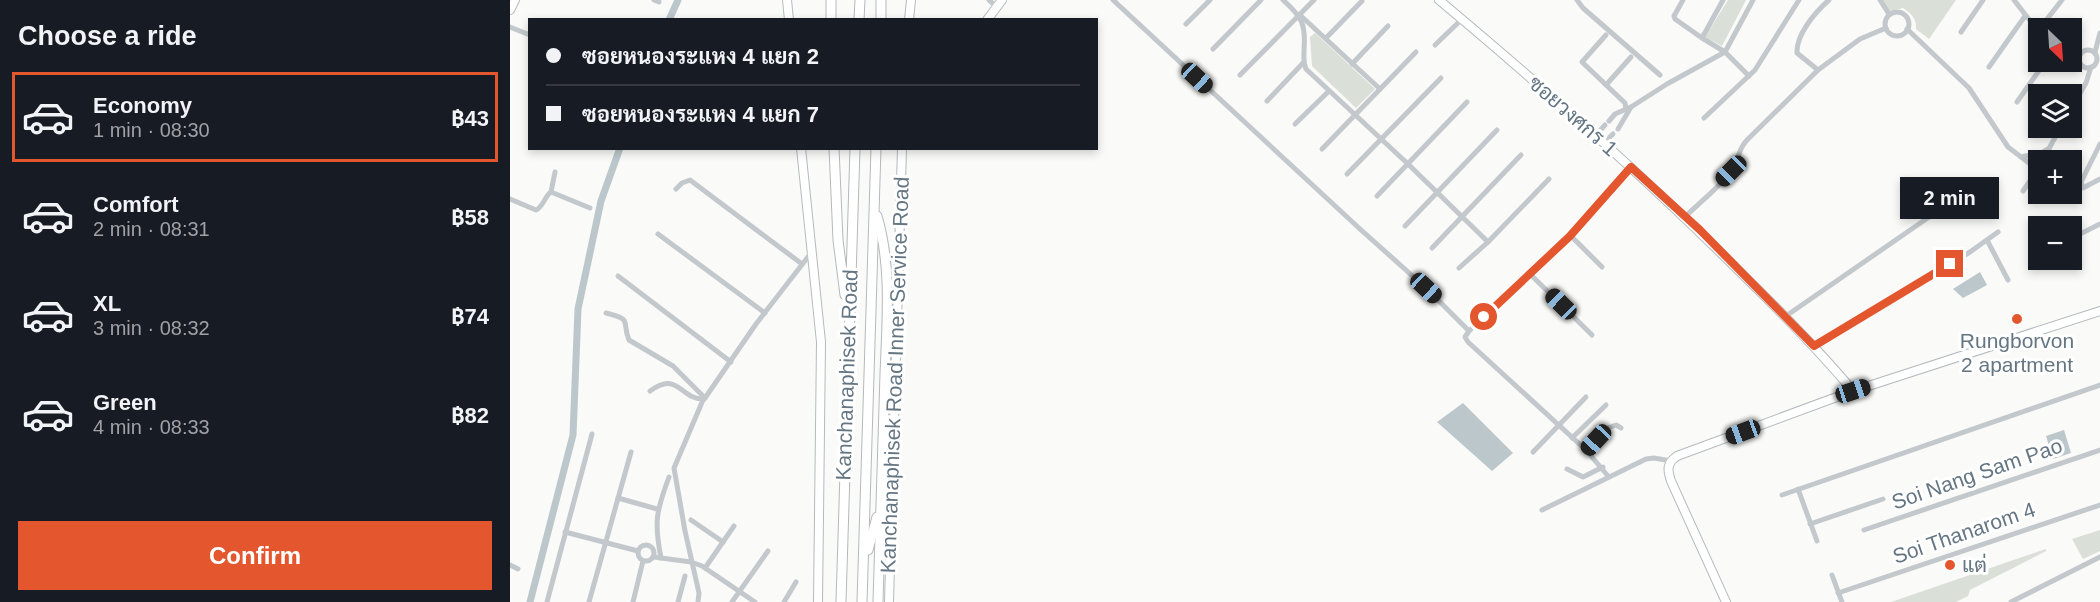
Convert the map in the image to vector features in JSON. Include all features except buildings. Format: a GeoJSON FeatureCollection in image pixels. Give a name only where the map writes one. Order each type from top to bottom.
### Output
{"type":"FeatureCollection","features":[{"type":"Feature","properties":{"kind":"highway"},"geometry":{"type":"LineString","coordinates":[[831,0],[831,18]]}},
{"type":"Feature","properties":{"kind":"highway"},"geometry":{"type":"LineString","coordinates":[[859,18],[860,0]]}},
{"type":"Feature","properties":{"kind":"highway"},"geometry":{"type":"LineString","coordinates":[[880,18],[881,0]]}},
{"type":"Feature","properties":{"kind":"highway"},"geometry":{"type":"LineString","coordinates":[[834,150],[838,240],[848,324]]}},
{"type":"Feature","properties":{"kind":"highway","name":"Kanchanaphisek Road"},"geometry":{"type":"LineString","coordinates":[[841,602],[855,150]]}},
{"type":"Feature","properties":{"kind":"highway","name":"Kanchanaphisek Road"},"geometry":{"type":"LineString","coordinates":[[862,602],[876,150]]}},
{"type":"Feature","properties":{"kind":"highway"},"geometry":{"type":"LineString","coordinates":[[874,207],[882,233],[886,259],[878,602]]}},
{"type":"Feature","properties":{"kind":"highway"},"geometry":{"type":"LineString","coordinates":[[863,567],[881,500]]}},
{"type":"Feature","properties":{"kind":"street"},"geometry":{"type":"LineString","coordinates":[[510,10],[515,0]]}},
{"type":"Feature","properties":{"kind":"street"},"geometry":{"type":"LineString","coordinates":[[787,0],[789,18]]}},
{"type":"Feature","properties":{"kind":"street"},"geometry":{"type":"LineString","coordinates":[[909,18],[911,0]]}},
{"type":"Feature","properties":{"kind":"street"},"geometry":{"type":"LineString","coordinates":[[988,18],[999,3],[989,0]]}},
{"type":"Feature","properties":{"kind":"street"},"geometry":{"type":"LineString","coordinates":[[1113,0],[1426,288],[1469,331]]}},
{"type":"Feature","properties":{"kind":"street"},"geometry":{"type":"LineString","coordinates":[[1186,24],[1210,0]]}},
{"type":"Feature","properties":{"kind":"street"},"geometry":{"type":"LineString","coordinates":[[1213,49],[1261,0]]}},
{"type":"Feature","properties":{"kind":"street"},"geometry":{"type":"LineString","coordinates":[[1283,0],[1380,89]]}},
{"type":"Feature","properties":{"kind":"street"},"geometry":{"type":"LineString","coordinates":[[1240,75],[1314,0]]}},
{"type":"Feature","properties":{"kind":"street","name":"ซอยวงศกร 1"},"geometry":{"type":"LineString","coordinates":[[1439,0],[1605,142],[1685,217],[1786,316],[1853,391]]}},
{"type":"Feature","properties":{"kind":"street"},"geometry":{"type":"LineString","coordinates":[[1683,0],[1674,16],[1675,19],[1725,52],[1749,76]]}},
{"type":"Feature","properties":{"kind":"street"},"geometry":{"type":"LineString","coordinates":[[1702,38],[1724,0]]}},
{"type":"Feature","properties":{"kind":"street"},"geometry":{"type":"LineString","coordinates":[[1596,135],[1615,114],[1725,52],[1754,0]]}},
{"type":"Feature","properties":{"kind":"street"},"geometry":{"type":"LineString","coordinates":[[1704,118],[1749,76],[1764,58],[1799,0]]}},
{"type":"Feature","properties":{"kind":"street"},"geometry":{"type":"LineString","coordinates":[[1818,70],[1797,53],[1797,45],[1813,17],[1829,0]]}},
{"type":"Feature","properties":{"kind":"street"},"geometry":{"type":"LineString","coordinates":[[1880,0],[1889,14]]}},
{"type":"Feature","properties":{"kind":"street"},"geometry":{"type":"LineString","coordinates":[[1961,32],[1983,0]]}},
{"type":"Feature","properties":{"kind":"street"},"geometry":{"type":"LineString","coordinates":[[2014,0],[2028,19]]}},
{"type":"Feature","properties":{"kind":"street"},"geometry":{"type":"LineString","coordinates":[[2048,18],[2062,0]]}},
{"type":"Feature","properties":{"kind":"street"},"geometry":{"type":"LineString","coordinates":[[1326,38],[1362,1]]}},
{"type":"Feature","properties":{"kind":"street"},"geometry":{"type":"LineString","coordinates":[[1579,1],[1590,14],[1660,75]]}},
{"type":"Feature","properties":{"kind":"street"},"geometry":{"type":"LineString","coordinates":[[1897,12],[1904,14],[1908,21],[1907,29],[1902,34],[1894,35],[1886,28],[1885,21],[1889,14],[1897,12]]}},
{"type":"Feature","properties":{"kind":"street"},"geometry":{"type":"LineString","coordinates":[[1300,15],[1305,30],[1303,63],[1306,69],[1488,242]]}},
{"type":"Feature","properties":{"kind":"street"},"geometry":{"type":"LineString","coordinates":[[1989,67],[2025,16]]}},
{"type":"Feature","properties":{"kind":"street"},"geometry":{"type":"LineString","coordinates":[[1435,45],[1461,19]]}},
{"type":"Feature","properties":{"kind":"street"},"geometry":{"type":"LineString","coordinates":[[1352,64],[1388,26]]}},
{"type":"Feature","properties":{"kind":"street"},"geometry":{"type":"LineString","coordinates":[[510,27],[528,34]]}},
{"type":"Feature","properties":{"kind":"street"},"geometry":{"type":"LineString","coordinates":[[1685,217],[1731,171],[1740,148],[1747,140],[1818,70],[1860,39],[1886,28]]}},
{"type":"Feature","properties":{"kind":"street"},"geometry":{"type":"LineString","coordinates":[[1907,29],[1969,88],[2008,147],[2028,162]]}},
{"type":"Feature","properties":{"kind":"street"},"geometry":{"type":"LineString","coordinates":[[2082,90],[2091,67],[2097,61],[2094,52],[2100,33]]}},
{"type":"Feature","properties":{"kind":"street"},"geometry":{"type":"LineString","coordinates":[[1606,35],[1582,62],[1628,108]]}},
{"type":"Feature","properties":{"kind":"street"},"geometry":{"type":"LineString","coordinates":[[2082,54],[2087,50],[2094,52]]}},
{"type":"Feature","properties":{"kind":"street"},"geometry":{"type":"LineString","coordinates":[[1322,149],[1416,52]]}},
{"type":"Feature","properties":{"kind":"street"},"geometry":{"type":"LineString","coordinates":[[1606,85],[1631,57]]}},
{"type":"Feature","properties":{"kind":"street"},"geometry":{"type":"LineString","coordinates":[[1267,101],[1303,63]]}},
{"type":"Feature","properties":{"kind":"street"},"geometry":{"type":"LineString","coordinates":[[2082,64],[2091,67]]}},
{"type":"Feature","properties":{"kind":"street"},"geometry":{"type":"LineString","coordinates":[[2017,102],[2038,72]]}},
{"type":"Feature","properties":{"kind":"street"},"geometry":{"type":"LineString","coordinates":[[1347,174],[1441,78]]}},
{"type":"Feature","properties":{"kind":"street"},"geometry":{"type":"LineString","coordinates":[[1295,124],[1329,91]]}},
{"type":"Feature","properties":{"kind":"street"},"geometry":{"type":"LineString","coordinates":[[1377,196],[1467,102]]}},
{"type":"Feature","properties":{"kind":"street"},"geometry":{"type":"LineString","coordinates":[[1605,142],[1615,131],[1628,108]]}},
{"type":"Feature","properties":{"kind":"street"},"geometry":{"type":"LineString","coordinates":[[1405,226],[1497,130]]}},
{"type":"Feature","properties":{"kind":"street"},"geometry":{"type":"LineString","coordinates":[[2021,157],[2049,149],[2055,138]]}},
{"type":"Feature","properties":{"kind":"street"},"geometry":{"type":"LineString","coordinates":[[2100,144],[2081,182],[2083,188],[2100,179]]}},
{"type":"Feature","properties":{"kind":"street"},"geometry":{"type":"LineString","coordinates":[[801,150],[822,360],[818,602]]}},
{"type":"Feature","properties":{"kind":"street","name":"Kanchanaphisek Road Inner Service Road"},"geometry":{"type":"LineString","coordinates":[[889,602],[902,150]]}},
{"type":"Feature","properties":{"kind":"street"},"geometry":{"type":"LineString","coordinates":[[1432,248],[1521,155]]}},
{"type":"Feature","properties":{"kind":"street"},"geometry":{"type":"LineString","coordinates":[[1608,476],[1603,467],[1586,450],[1465,337],[1570,236],[1631,167]]}},
{"type":"Feature","properties":{"kind":"street"},"geometry":{"type":"LineString","coordinates":[[552,192],[555,172]]}},
{"type":"Feature","properties":{"kind":"street"},"geometry":{"type":"LineString","coordinates":[[1459,268],[1488,242],[1549,178]]}},
{"type":"Feature","properties":{"kind":"street"},"geometry":{"type":"LineString","coordinates":[[676,189],[682,183],[690,180],[802,264]]}},
{"type":"Feature","properties":{"kind":"street"},"geometry":{"type":"LineString","coordinates":[[2023,191],[2028,184]]}},
{"type":"Feature","properties":{"kind":"street"},"geometry":{"type":"LineString","coordinates":[[510,199],[536,210],[546,195],[552,192],[590,208]]}},
{"type":"Feature","properties":{"kind":"street"},"geometry":{"type":"LineString","coordinates":[[1786,316],[1955,199]]}},
{"type":"Feature","properties":{"kind":"street"},"geometry":{"type":"LineString","coordinates":[[2082,233],[2100,224]]}},
{"type":"Feature","properties":{"kind":"street"},"geometry":{"type":"LineString","coordinates":[[1814,346],[1998,232]]}},
{"type":"Feature","properties":{"kind":"street"},"geometry":{"type":"LineString","coordinates":[[658,234],[765,313]]}},
{"type":"Feature","properties":{"kind":"street"},"geometry":{"type":"LineString","coordinates":[[1570,236],[1602,267]]}},
{"type":"Feature","properties":{"kind":"street"},"geometry":{"type":"LineString","coordinates":[[1987,240],[2008,280]]}},
{"type":"Feature","properties":{"kind":"street"},"geometry":{"type":"LineString","coordinates":[[698,602],[699,593],[674,468],[704,399],[765,313],[811,254]]}},
{"type":"Feature","properties":{"kind":"street"},"geometry":{"type":"LineString","coordinates":[[1530,274],[1592,334]]}},
{"type":"Feature","properties":{"kind":"street"},"geometry":{"type":"LineString","coordinates":[[618,276],[731,362]]}},
{"type":"Feature","properties":{"kind":"street"},"geometry":{"type":"LineString","coordinates":[[1726,602],[1671,481],[1668,466],[1677,456],[1853,391],[2100,311]]}},
{"type":"Feature","properties":{"kind":"street"},"geometry":{"type":"LineString","coordinates":[[606,313],[622,318],[627,325],[629,340],[673,366],[704,399]]}},
{"type":"Feature","properties":{"kind":"street"},"geometry":{"type":"LineString","coordinates":[[650,391],[666,383],[696,398],[704,399]]}},
{"type":"Feature","properties":{"kind":"street"},"geometry":{"type":"LineString","coordinates":[[1782,495],[2100,385]]}},
{"type":"Feature","properties":{"kind":"street"},"geometry":{"type":"LineString","coordinates":[[1533,452],[1586,397]]}},
{"type":"Feature","properties":{"kind":"street"},"geometry":{"type":"LineString","coordinates":[[1572,438],[1606,405]]}},
{"type":"Feature","properties":{"kind":"street"},"geometry":{"type":"LineString","coordinates":[[1586,450],[1605,429],[1616,425],[1621,428]]}},
{"type":"Feature","properties":{"kind":"street"},"geometry":{"type":"LineString","coordinates":[[547,602],[592,434]]}},
{"type":"Feature","properties":{"kind":"street","name":"Soi Nang Sam Pao"},"geometry":{"type":"LineString","coordinates":[[1864,530],[2100,450]]}},
{"type":"Feature","properties":{"kind":"street"},"geometry":{"type":"LineString","coordinates":[[589,602],[631,452]]}},
{"type":"Feature","properties":{"kind":"street"},"geometry":{"type":"LineString","coordinates":[[1542,510],[1646,459],[1671,461]]}},
{"type":"Feature","properties":{"kind":"street"},"geometry":{"type":"LineString","coordinates":[[1567,469],[1583,477],[1603,467]]}},
{"type":"Feature","properties":{"kind":"street"},"geometry":{"type":"LineString","coordinates":[[661,558],[657,538],[657,509],[669,477]]}},
{"type":"Feature","properties":{"kind":"street"},"geometry":{"type":"LineString","coordinates":[[1798,489],[1818,541]]}},
{"type":"Feature","properties":{"kind":"street"},"geometry":{"type":"LineString","coordinates":[[618,498],[657,509]]}},
{"type":"Feature","properties":{"kind":"street"},"geometry":{"type":"LineString","coordinates":[[1810,524],[1883,499]]}},
{"type":"Feature","properties":{"kind":"street","name":"Soi Thanarom 4"},"geometry":{"type":"LineString","coordinates":[[1838,593],[2100,505]]}},
{"type":"Feature","properties":{"kind":"street"},"geometry":{"type":"LineString","coordinates":[[691,520],[723,542]]}},
{"type":"Feature","properties":{"kind":"street"},"geometry":{"type":"LineString","coordinates":[[705,568],[734,526]]}},
{"type":"Feature","properties":{"kind":"street"},"geometry":{"type":"LineString","coordinates":[[565,532],[638,551]]}},
{"type":"Feature","properties":{"kind":"street"},"geometry":{"type":"LineString","coordinates":[[638,551],[640,547],[650,545],[655,553],[654,557]]}},
{"type":"Feature","properties":{"kind":"street"},"geometry":{"type":"LineString","coordinates":[[638,551],[643,561]]}},
{"type":"Feature","properties":{"kind":"street"},"geometry":{"type":"LineString","coordinates":[[732,602],[768,551]]}},
{"type":"Feature","properties":{"kind":"street"},"geometry":{"type":"LineString","coordinates":[[643,561],[654,557],[691,562],[705,568],[755,602]]}},
{"type":"Feature","properties":{"kind":"street"},"geometry":{"type":"LineString","coordinates":[[2011,602],[2100,557]]}},
{"type":"Feature","properties":{"kind":"street"},"geometry":{"type":"LineString","coordinates":[[633,602],[643,561]]}},
{"type":"Feature","properties":{"kind":"street"},"geometry":{"type":"LineString","coordinates":[[510,565],[518,569]]}},
{"type":"Feature","properties":{"kind":"street"},"geometry":{"type":"LineString","coordinates":[[1832,575],[1842,602]]}},
{"type":"Feature","properties":{"kind":"street"},"geometry":{"type":"LineString","coordinates":[[678,602],[685,576]]}},
{"type":"Feature","properties":{"kind":"street"},"geometry":{"type":"LineString","coordinates":[[784,602],[796,582]]}},
{"type":"Feature","properties":{"kind":"shaded area"},"geometry":{"type":"Polygon","coordinates":[[[1728,0],[1746,0],[1722,46],[1705,37],[1728,0]]]}},
{"type":"Feature","properties":{"kind":"shaded area"},"geometry":{"type":"Polygon","coordinates":[[[1878,0],[1956,0],[1929,39],[1916,29],[1914,19],[1906,10],[1903,8],[1886,12],[1878,0]]]}},
{"type":"Feature","properties":{"kind":"shaded area"},"geometry":{"type":"Polygon","coordinates":[[[1315,33],[1375,89],[1356,108],[1312,66],[1310,37],[1315,33]]]}},
{"type":"Feature","properties":{"kind":"shaded area"},"geometry":{"type":"Polygon","coordinates":[[[1980,272],[1987,285],[1963,298],[1953,289],[1980,272]]]}},
{"type":"Feature","properties":{"kind":"shaded area"},"geometry":{"type":"Polygon","coordinates":[[[1463,403],[1513,453],[1492,471],[1437,422],[1463,403]]]}},
{"type":"Feature","properties":{"kind":"shaded area"},"geometry":{"type":"Polygon","coordinates":[[[2064,430],[2071,453],[2053,459],[2046,436],[2064,430]]]}},
{"type":"Feature","properties":{"kind":"shaded area"},"geometry":{"type":"Polygon","coordinates":[[[2100,530],[2100,551],[2083,559],[2072,539],[2100,530]]]}},
{"type":"Feature","properties":{"kind":"shaded area"},"geometry":{"type":"Polygon","coordinates":[[[2046,549],[1970,590],[1968,596],[1956,602],[1891,602],[2046,549]]]}},
{"type":"Feature","properties":{"kind":"waterway"},"geometry":{"type":"LineString","coordinates":[[670,18],[678,0]]}},
{"type":"Feature","properties":{"kind":"waterway"},"geometry":{"type":"LineString","coordinates":[[530,602],[573,435],[578,309],[601,201],[619,150]]}},
{"type":"Feature","properties":{"kind":"place","name":"Rungborvon 2 apartment"},"geometry":{"type":"Point","coordinates":[2017,319]}},
{"type":"Feature","properties":{"kind":"place","name":"แต่"},"geometry":{"type":"Point","coordinates":[1950,565]}},
{"type":"Feature","properties":{"kind":"route"},"geometry":{"type":"LineString","coordinates":[[1484,317],[1570,236],[1631,167],[1700,230],[1814,346],[1950,264]]}}]}
